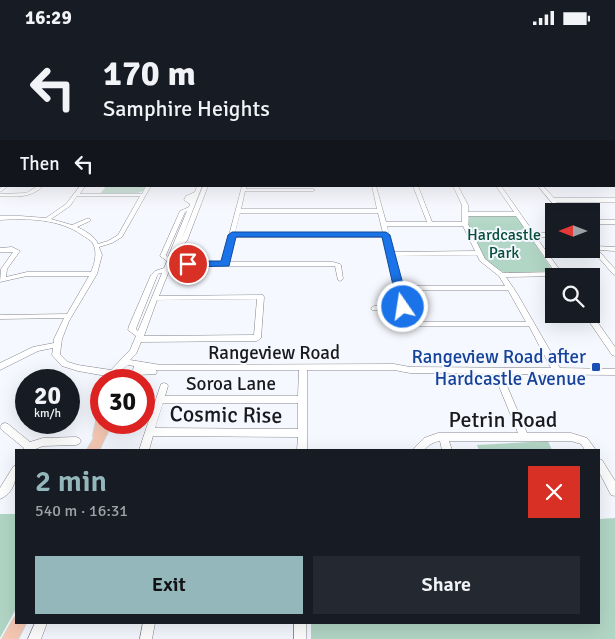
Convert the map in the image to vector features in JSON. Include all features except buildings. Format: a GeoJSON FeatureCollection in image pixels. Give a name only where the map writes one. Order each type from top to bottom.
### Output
{"type":"FeatureCollection","features":[{"type":"Feature","properties":{"kind":"main road"},"geometry":{"type":"LineString","coordinates":[[93,449],[99,434]]}},
{"type":"Feature","properties":{"kind":"main road"},"geometry":{"type":"LineString","coordinates":[[10,639],[18,624]]}},
{"type":"Feature","properties":{"kind":"street"},"geometry":{"type":"LineString","coordinates":[[0,193],[30,194],[35,193],[40,187]]}},
{"type":"Feature","properties":{"kind":"street"},"geometry":{"type":"LineString","coordinates":[[47,220],[68,205],[82,187]]}},
{"type":"Feature","properties":{"kind":"street"},"geometry":{"type":"LineString","coordinates":[[97,246],[110,242],[120,236],[148,187]]}},
{"type":"Feature","properties":{"kind":"street"},"geometry":{"type":"LineString","coordinates":[[174,250],[184,241],[206,187]]}},
{"type":"Feature","properties":{"kind":"street"},"geometry":{"type":"LineString","coordinates":[[374,187],[407,319],[420,324],[531,324]]}},
{"type":"Feature","properties":{"kind":"street"},"geometry":{"type":"LineString","coordinates":[[414,187],[430,224]]}},
{"type":"Feature","properties":{"kind":"street"},"geometry":{"type":"LineString","coordinates":[[456,187],[464,202],[465,224],[478,253],[483,261],[501,275],[557,371]]}},
{"type":"Feature","properties":{"kind":"street"},"geometry":{"type":"LineString","coordinates":[[499,187],[555,268]]}},
{"type":"Feature","properties":{"kind":"street"},"geometry":{"type":"LineString","coordinates":[[541,187],[555,203]]}},
{"type":"Feature","properties":{"kind":"street"},"geometry":{"type":"LineString","coordinates":[[225,264],[244,188],[313,190]]}},
{"type":"Feature","properties":{"kind":"street"},"geometry":{"type":"LineString","coordinates":[[123,369],[139,338],[198,189]]}},
{"type":"Feature","properties":{"kind":"street"},"geometry":{"type":"LineString","coordinates":[[76,195],[144,195]]}},
{"type":"Feature","properties":{"kind":"street"},"geometry":{"type":"LineString","coordinates":[[552,200],[615,200]]}},
{"type":"Feature","properties":{"kind":"street"},"geometry":{"type":"LineString","coordinates":[[169,264],[163,256],[183,211],[192,206]]}},
{"type":"Feature","properties":{"kind":"street"},"geometry":{"type":"LineString","coordinates":[[238,211],[379,211]]}},
{"type":"Feature","properties":{"kind":"street"},"geometry":{"type":"LineString","coordinates":[[466,214],[517,214]]}},
{"type":"Feature","properties":{"kind":"street"},"geometry":{"type":"LineString","coordinates":[[0,218],[47,220],[72,227],[88,234],[97,246],[100,258],[94,274],[68,316],[55,345],[36,349],[0,367]]}},
{"type":"Feature","properties":{"kind":"street"},"geometry":{"type":"LineString","coordinates":[[72,227],[88,220]]}},
{"type":"Feature","properties":{"kind":"street"},"geometry":{"type":"LineString","coordinates":[[600,223],[615,222]]}},
{"type":"Feature","properties":{"kind":"street"},"geometry":{"type":"LineString","coordinates":[[383,224],[465,224]]}},
{"type":"Feature","properties":{"kind":"street"},"geometry":{"type":"LineString","coordinates":[[232,235],[386,235]]}},
{"type":"Feature","properties":{"kind":"street"},"geometry":{"type":"LineString","coordinates":[[532,235],[545,235]]}},
{"type":"Feature","properties":{"kind":"street"},"geometry":{"type":"LineString","coordinates":[[600,248],[615,249]]}},
{"type":"Feature","properties":{"kind":"street"},"geometry":{"type":"LineString","coordinates":[[0,250],[12,249],[18,251],[4,269],[2,279],[26,274],[94,274]]}},
{"type":"Feature","properties":{"kind":"street"},"geometry":{"type":"LineString","coordinates":[[390,254],[478,253]]}},
{"type":"Feature","properties":{"kind":"street"},"geometry":{"type":"LineString","coordinates":[[600,255],[615,273]]}},
{"type":"Feature","properties":{"kind":"street"},"geometry":{"type":"LineString","coordinates":[[155,298],[261,297],[257,338],[139,338],[132,330],[154,275],[169,264],[333,264],[338,265],[340,279]]}},
{"type":"Feature","properties":{"kind":"street"},"geometry":{"type":"LineString","coordinates":[[501,275],[545,275]]}},
{"type":"Feature","properties":{"kind":"street"},"geometry":{"type":"LineString","coordinates":[[399,288],[509,288]]}},
{"type":"Feature","properties":{"kind":"street"},"geometry":{"type":"LineString","coordinates":[[374,307],[403,307]]}},
{"type":"Feature","properties":{"kind":"street"},"geometry":{"type":"LineString","coordinates":[[0,317],[68,316]]}},
{"type":"Feature","properties":{"kind":"street"},"geometry":{"type":"LineString","coordinates":[[594,323],[614,351]]}},
{"type":"Feature","properties":{"kind":"street","name":"Rangeview Road"},"geometry":{"type":"LineString","coordinates":[[55,345],[56,355],[65,364],[90,369]]}},
{"type":"Feature","properties":{"kind":"street"},"geometry":{"type":"LineString","coordinates":[[131,369],[137,366],[133,352]]}},
{"type":"Feature","properties":{"kind":"street","name":"Rangeview Road"},"geometry":{"type":"LineString","coordinates":[[131,369],[137,366],[198,370],[396,372],[410,370],[596,370],[615,372]]}},
{"type":"Feature","properties":{"kind":"street","name":"Rangeview Road"},"geometry":{"type":"LineString","coordinates":[[596,370],[615,367]]}},
{"type":"Feature","properties":{"kind":"street"},"geometry":{"type":"LineString","coordinates":[[302,449],[303,370]]}},
{"type":"Feature","properties":{"kind":"street"},"geometry":{"type":"LineString","coordinates":[[496,371],[524,437]]}},
{"type":"Feature","properties":{"kind":"street"},"geometry":{"type":"LineString","coordinates":[[155,416],[164,386]]}},
{"type":"Feature","properties":{"kind":"street","name":"Soroa Lane"},"geometry":{"type":"LineString","coordinates":[[160,399],[303,399]]}},
{"type":"Feature","properties":{"kind":"street"},"geometry":{"type":"LineString","coordinates":[[5,427],[29,448],[43,442],[76,441]]}},
{"type":"Feature","properties":{"kind":"street","name":"Cosmic Rise"},"geometry":{"type":"LineString","coordinates":[[155,432],[302,433]]}},
{"type":"Feature","properties":{"kind":"street"},"geometry":{"type":"LineString","coordinates":[[144,449],[149,434]]}},
{"type":"Feature","properties":{"kind":"street"},"geometry":{"type":"LineString","coordinates":[[444,437],[447,449]]}},
{"type":"Feature","properties":{"kind":"street","name":"Petrin Road"},"geometry":{"type":"LineString","coordinates":[[419,449],[427,441],[444,437],[571,437],[584,441],[591,449]]}},
{"type":"Feature","properties":{"kind":"street"},"geometry":{"type":"LineString","coordinates":[[600,465],[615,491]]}},
{"type":"Feature","properties":{"kind":"street"},"geometry":{"type":"LineString","coordinates":[[0,494],[5,490],[15,472]]}},
{"type":"Feature","properties":{"kind":"street"},"geometry":{"type":"LineString","coordinates":[[34,639],[41,624]]}},
{"type":"Feature","properties":{"kind":"street"},"geometry":{"type":"LineString","coordinates":[[146,639],[149,624]]}},
{"type":"Feature","properties":{"kind":"street"},"geometry":{"type":"LineString","coordinates":[[300,624],[300,639]]}},
{"type":"Feature","properties":{"kind":"green space"},"geometry":{"type":"Polygon","coordinates":[[[105,187],[145,187],[143,191],[138,193],[101,193],[105,187]]]}},
{"type":"Feature","properties":{"kind":"green space","name":"Hardcastle Park"},"geometry":{"type":"Polygon","coordinates":[[[469,215],[513,215],[517,217],[551,268],[545,268],[545,271],[505,273],[485,262],[468,229],[469,215]]]}},
{"type":"Feature","properties":{"kind":"green space"},"geometry":{"type":"Polygon","coordinates":[[[548,441],[552,449],[479,449],[477,445],[548,441]]]}},
{"type":"Feature","properties":{"kind":"green space"},"geometry":{"type":"Polygon","coordinates":[[[0,514],[15,514],[15,611],[0,638],[0,514]]]}},
{"type":"Feature","properties":{"kind":"green space"},"geometry":{"type":"Polygon","coordinates":[[[615,518],[615,639],[311,639],[311,624],[600,624],[600,519],[615,518]]]}},
{"type":"Feature","properties":{"kind":"place","name":"Rangeview Road after Hardcastle Avenue"},"geometry":{"type":"Point","coordinates":[596,367]}},
{"type":"Feature","properties":{"kind":"route"},"geometry":{"type":"LineString","coordinates":[[188,264],[225,264],[232,235],[386,235],[403,307]]}}]}
